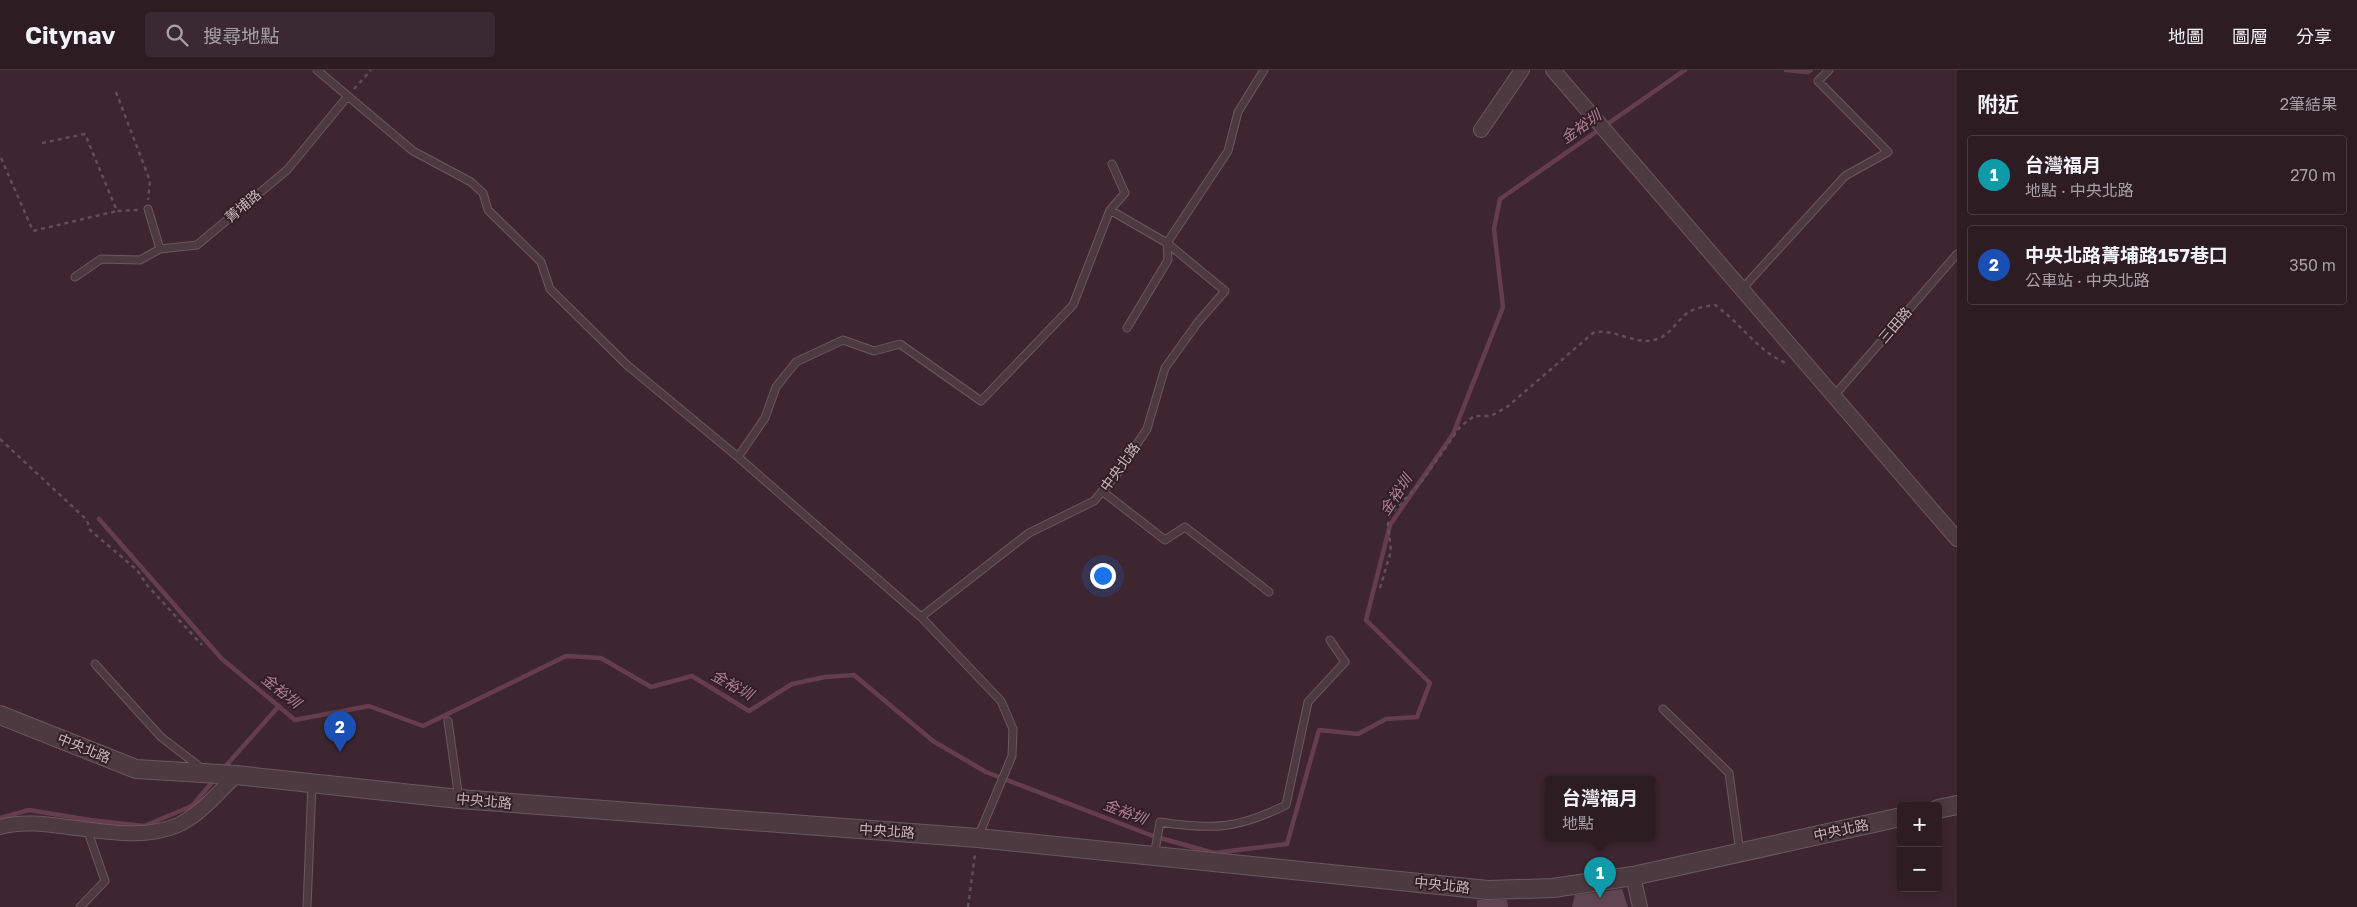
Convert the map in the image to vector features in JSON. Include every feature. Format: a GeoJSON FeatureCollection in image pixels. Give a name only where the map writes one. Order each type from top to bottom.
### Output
{"type":"FeatureCollection","features":[{"type":"Feature","properties":{"kind":"street"},"geometry":{"type":"LineString","coordinates":[[1481,130],[1522,70]]}},
{"type":"Feature","properties":{"kind":"street"},"geometry":{"type":"LineString","coordinates":[[1553,70],[1833,397],[1957,538]]}},
{"type":"Feature","properties":{"kind":"street","name":"中央北路"},"geometry":{"type":"LineString","coordinates":[[0,715],[136,769],[236,776],[459,799],[978,838],[1488,890],[1554,888],[1633,876],[1897,818]]}},
{"type":"Feature","properties":{"kind":"street"},"geometry":{"type":"LineString","coordinates":[[0,827],[37,822],[87,829],[147,834],[179,824],[207,804],[236,776]]}},
{"type":"Feature","properties":{"kind":"street"},"geometry":{"type":"LineString","coordinates":[[1942,808],[1957,805]]}},
{"type":"Feature","properties":{"kind":"street"},"geometry":{"type":"LineString","coordinates":[[1633,876],[1640,907]]}},
{"type":"Feature","properties":{"kind":"lane"},"geometry":{"type":"LineString","coordinates":[[318,70],[413,152],[471,182],[483,193],[488,210],[541,262],[550,289],[627,365],[738,457],[921,617],[1000,701],[1013,729],[1012,756],[978,838]]}},
{"type":"Feature","properties":{"kind":"lane"},"geometry":{"type":"LineString","coordinates":[[1127,328],[1168,260],[1167,243],[1228,151],[1238,112],[1264,70]]}},
{"type":"Feature","properties":{"kind":"lane"},"geometry":{"type":"LineString","coordinates":[[1742,289],[1845,176],[1888,152],[1818,81],[1829,70]]}},
{"type":"Feature","properties":{"kind":"lane","name":"菁埔路"},"geometry":{"type":"LineString","coordinates":[[75,277],[101,258],[140,260],[160,249],[197,245],[286,170],[347,97]]}},
{"type":"Feature","properties":{"kind":"lane"},"geometry":{"type":"LineString","coordinates":[[738,457],[765,418],[776,387],[796,362],[843,340],[874,352],[900,344],[981,401],[1073,305],[1110,210],[1126,193],[1112,164]]}},
{"type":"Feature","properties":{"kind":"lane"},"geometry":{"type":"LineString","coordinates":[[148,210],[160,249]]}},
{"type":"Feature","properties":{"kind":"lane"},"geometry":{"type":"LineString","coordinates":[[1110,210],[1167,243]]}},
{"type":"Feature","properties":{"kind":"lane","name":"中央北路"},"geometry":{"type":"LineString","coordinates":[[921,617],[1029,533],[1094,501],[1117,474],[1147,429],[1165,368],[1198,322],[1225,290],[1167,243]]}},
{"type":"Feature","properties":{"kind":"lane","name":"三田路"},"geometry":{"type":"LineString","coordinates":[[1833,397],[1957,254]]}},
{"type":"Feature","properties":{"kind":"lane"},"geometry":{"type":"LineString","coordinates":[[1102,491],[1165,540],[1185,527],[1269,592]]}},
{"type":"Feature","properties":{"kind":"lane"},"geometry":{"type":"LineString","coordinates":[[1154,857],[1160,822],[1199,828],[1231,826],[1261,818],[1286,805],[1308,702],[1345,662],[1330,640]]}},
{"type":"Feature","properties":{"kind":"lane"},"geometry":{"type":"LineString","coordinates":[[95,664],[161,737],[210,774]]}},
{"type":"Feature","properties":{"kind":"lane"},"geometry":{"type":"LineString","coordinates":[[1663,709],[1729,773],[1740,853]]}},
{"type":"Feature","properties":{"kind":"lane"},"geometry":{"type":"LineString","coordinates":[[448,721],[459,799]]}},
{"type":"Feature","properties":{"kind":"lane"},"geometry":{"type":"LineString","coordinates":[[307,907],[312,784]]}},
{"type":"Feature","properties":{"kind":"lane"},"geometry":{"type":"LineString","coordinates":[[80,907],[105,881],[87,829]]}},
{"type":"Feature","properties":{"kind":"path"},"geometry":{"type":"LineString","coordinates":[[347,97],[371,70]]}},
{"type":"Feature","properties":{"kind":"path"},"geometry":{"type":"LineString","coordinates":[[1,158],[33,231],[117,211],[148,210],[150,181],[116,92]]}},
{"type":"Feature","properties":{"kind":"path"},"geometry":{"type":"LineString","coordinates":[[42,143],[85,134],[117,211]]}},
{"type":"Feature","properties":{"kind":"path"},"geometry":{"type":"LineString","coordinates":[[1380,588],[1391,551],[1388,524],[1390,515],[1422,481],[1460,427],[1474,416],[1491,416],[1507,407],[1593,333],[1602,331],[1647,341],[1657,340],[1667,334],[1687,313],[1716,305],[1726,312],[1764,351],[1797,368],[1809,368]]}},
{"type":"Feature","properties":{"kind":"path"},"geometry":{"type":"LineString","coordinates":[[0,438],[87,520],[90,530],[137,570],[147,585],[202,645]]}},
{"type":"Feature","properties":{"kind":"path"},"geometry":{"type":"LineString","coordinates":[[968,907],[978,838]]}},
{"type":"Feature","properties":{"kind":"building"},"geometry":{"type":"Polygon","coordinates":[[[1622,889],[1628,907],[1572,907],[1575,895],[1622,889]]]}},
{"type":"Feature","properties":{"kind":"building"},"geometry":{"type":"Polygon","coordinates":[[[1477,900],[1507,900],[1508,907],[1477,907],[1477,900]]]}},
{"type":"Feature","properties":{"kind":"waterway","name":"金裕圳"},"geometry":{"type":"LineString","coordinates":[[99,519],[221,658],[295,720],[369,706],[423,726],[566,656],[601,658],[651,687],[692,676],[749,711],[792,684],[825,677],[854,675],[933,741],[986,772],[1153,836],[1214,853],[1287,844],[1319,730],[1358,734],[1386,719],[1417,717],[1430,683],[1366,620],[1390,525],[1453,434],[1503,307],[1494,229],[1500,199],[1685,70]]}},
{"type":"Feature","properties":{"kind":"waterway","name":"金裕圳"},"geometry":{"type":"LineString","coordinates":[[1786,70],[1807,72],[1811,70]]}},
{"type":"Feature","properties":{"kind":"waterway"},"geometry":{"type":"LineString","coordinates":[[223,769],[279,706]]}},
{"type":"Feature","properties":{"kind":"waterway"},"geometry":{"type":"LineString","coordinates":[[0,818],[29,810],[144,826],[192,806],[215,779]]}},
{"type":"Feature","properties":{"kind":"place","name":"中央北路菁埔路157巷口"},"geometry":{"type":"Point","coordinates":[340,752]}},
{"type":"Feature","properties":{"kind":"place","name":"台灣福月"},"geometry":{"type":"Point","coordinates":[1600,898]}}]}
